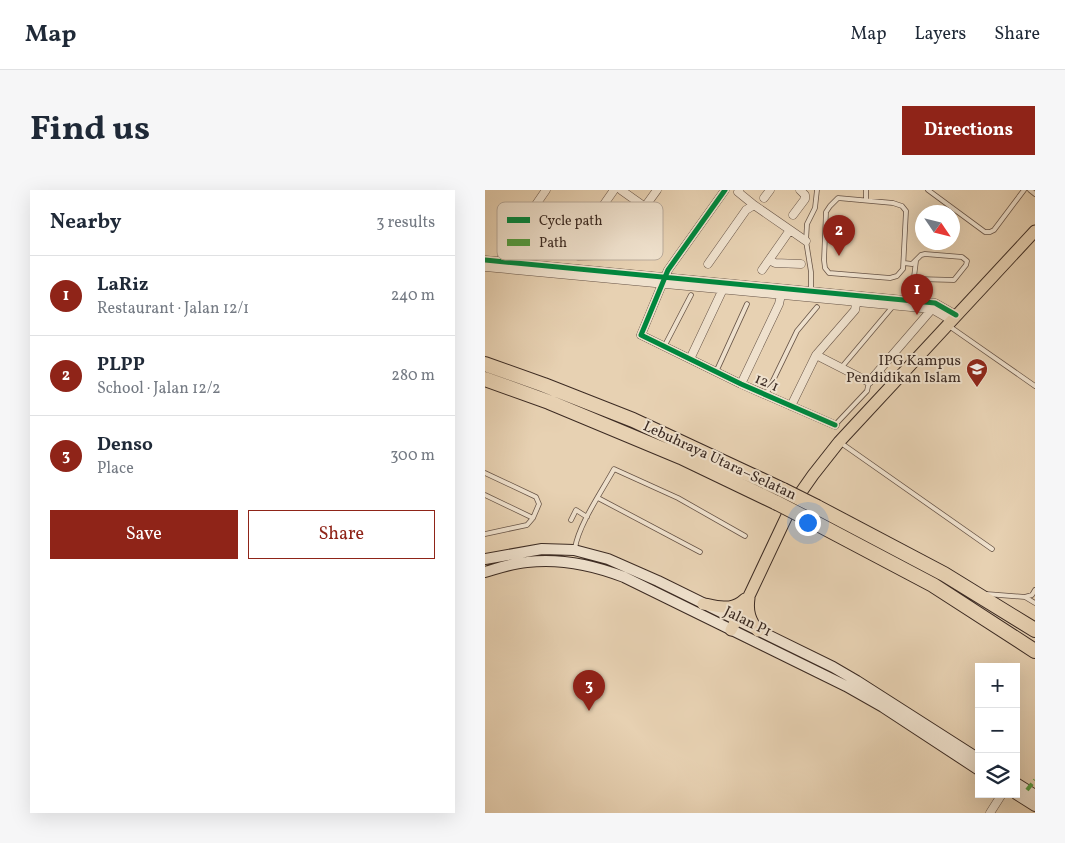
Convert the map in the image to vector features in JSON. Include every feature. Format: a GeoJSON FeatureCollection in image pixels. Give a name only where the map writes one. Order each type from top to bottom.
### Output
{"type":"FeatureCollection","features":[{"type":"Feature","properties":{"kind":"highway","name":"Lebuhraya Utara–Selatan"},"geometry":{"type":"LineString","coordinates":[[485,364],[633,420],[783,490],[944,574],[1035,630]]}},
{"type":"Feature","properties":{"kind":"highway","name":"Lebuhraya Utara–Selatan"},"geometry":{"type":"LineString","coordinates":[[485,379],[549,402],[681,457],[777,503],[933,585],[1035,650]]}},
{"type":"Feature","properties":{"kind":"main road"},"geometry":{"type":"LineString","coordinates":[[733,625],[750,594],[792,505],[813,475],[839,442],[1035,231]]}},
{"type":"Feature","properties":{"kind":"main road","name":"Jalan P1"},"geometry":{"type":"LineString","coordinates":[[485,559],[542,549],[574,550],[608,559],[658,581],[703,604],[733,625],[757,631],[818,660],[857,681],[975,756]]}},
{"type":"Feature","properties":{"kind":"main road","name":"Jalan P1"},"geometry":{"type":"LineString","coordinates":[[485,572],[527,562],[555,561],[603,569],[733,625],[883,707],[975,767]]}},
{"type":"Feature","properties":{"kind":"main road"},"geometry":{"type":"LineString","coordinates":[[703,604],[731,607],[738,605],[750,594]]}},
{"type":"Feature","properties":{"kind":"main road"},"geometry":{"type":"LineString","coordinates":[[750,594],[749,617],[757,631]]}},
{"type":"Feature","properties":{"kind":"main road"},"geometry":{"type":"LineString","coordinates":[[1020,786],[1035,795]]}},
{"type":"Feature","properties":{"kind":"main road"},"geometry":{"type":"LineString","coordinates":[[1020,797],[1035,806]]}},
{"type":"Feature","properties":{"kind":"street"},"geometry":{"type":"LineString","coordinates":[[538,202],[546,190]]}},
{"type":"Feature","properties":{"kind":"street"},"geometry":{"type":"LineString","coordinates":[[606,202],[614,190]]}},
{"type":"Feature","properties":{"kind":"street"},"geometry":{"type":"LineString","coordinates":[[621,190],[638,202]]}},
{"type":"Feature","properties":{"kind":"street"},"geometry":{"type":"LineString","coordinates":[[649,202],[657,190]]}},
{"type":"Feature","properties":{"kind":"street"},"geometry":{"type":"LineString","coordinates":[[665,280],[669,270],[723,193],[714,190]]}},
{"type":"Feature","properties":{"kind":"street"},"geometry":{"type":"LineString","coordinates":[[739,190],[738,192],[741,196],[753,205],[806,240]]}},
{"type":"Feature","properties":{"kind":"street"},"geometry":{"type":"LineString","coordinates":[[763,198],[770,190]]}},
{"type":"Feature","properties":{"kind":"street"},"geometry":{"type":"LineString","coordinates":[[793,215],[805,199],[805,195],[800,190]]}},
{"type":"Feature","properties":{"kind":"street"},"geometry":{"type":"LineString","coordinates":[[709,264],[746,210],[753,205]]}},
{"type":"Feature","properties":{"kind":"street"},"geometry":{"type":"LineString","coordinates":[[762,270],[789,230]]}},
{"type":"Feature","properties":{"kind":"street"},"geometry":{"type":"LineString","coordinates":[[485,260],[501,264],[857,299],[935,304],[952,320]]}},
{"type":"Feature","properties":{"kind":"street"},"geometry":{"type":"LineString","coordinates":[[769,260],[775,263],[801,264]]}},
{"type":"Feature","properties":{"kind":"street"},"geometry":{"type":"LineString","coordinates":[[485,267],[501,264]]}},
{"type":"Feature","properties":{"kind":"street"},"geometry":{"type":"LineString","coordinates":[[665,280],[723,289],[782,291]]}},
{"type":"Feature","properties":{"kind":"street","name":"12/1"},"geometry":{"type":"LineString","coordinates":[[665,280],[641,335],[741,384],[835,425]]}},
{"type":"Feature","properties":{"kind":"street"},"geometry":{"type":"LineString","coordinates":[[690,359],[723,289]]}},
{"type":"Feature","properties":{"kind":"street"},"geometry":{"type":"LineString","coordinates":[[741,384],[779,304],[782,291]]}},
{"type":"Feature","properties":{"kind":"street"},"geometry":{"type":"LineString","coordinates":[[857,299],[932,309],[952,320]]}},
{"type":"Feature","properties":{"kind":"street"},"geometry":{"type":"LineString","coordinates":[[791,406],[816,355],[855,310],[857,299]]}},
{"type":"Feature","properties":{"kind":"street"},"geometry":{"type":"LineString","coordinates":[[816,355],[869,382],[932,309]]}},
{"type":"Feature","properties":{"kind":"street"},"geometry":{"type":"LineString","coordinates":[[878,372],[892,384]]}},
{"type":"Feature","properties":{"kind":"street"},"geometry":{"type":"LineString","coordinates":[[990,813],[999,798]]}},
{"type":"Feature","properties":{"kind":"lane"},"geometry":{"type":"LineString","coordinates":[[810,294],[811,272],[806,240],[807,224],[815,208],[817,190]]}},
{"type":"Feature","properties":{"kind":"lane"},"geometry":{"type":"LineString","coordinates":[[866,200],[867,190]]}},
{"type":"Feature","properties":{"kind":"lane"},"geometry":{"type":"LineString","coordinates":[[928,190],[985,232],[994,230],[1024,190]]}},
{"type":"Feature","properties":{"kind":"lane"},"geometry":{"type":"LineString","coordinates":[[1030,190],[1035,194]]}},
{"type":"Feature","properties":{"kind":"lane"},"geometry":{"type":"LineString","coordinates":[[838,198],[893,203],[901,206],[906,210],[903,263],[903,269],[897,276],[890,278],[829,273],[825,268],[826,212],[830,206],[838,198]]}},
{"type":"Feature","properties":{"kind":"lane"},"geometry":{"type":"LineString","coordinates":[[903,263],[912,264],[925,254],[962,257],[967,261],[954,280],[917,279],[914,277],[916,261]]}},
{"type":"Feature","properties":{"kind":"lane"},"geometry":{"type":"LineString","coordinates":[[664,346],[691,295]]}},
{"type":"Feature","properties":{"kind":"lane"},"geometry":{"type":"LineString","coordinates":[[716,372],[747,304]]}},
{"type":"Feature","properties":{"kind":"lane"},"geometry":{"type":"LineString","coordinates":[[841,368],[894,305]]}},
{"type":"Feature","properties":{"kind":"lane"},"geometry":{"type":"LineString","coordinates":[[766,395],[797,330],[817,307]]}},
{"type":"Feature","properties":{"kind":"lane"},"geometry":{"type":"LineString","coordinates":[[952,320],[1035,386]]}},
{"type":"Feature","properties":{"kind":"lane"},"geometry":{"type":"LineString","coordinates":[[835,425],[867,391],[869,382]]}},
{"type":"Feature","properties":{"kind":"lane"},"geometry":{"type":"LineString","coordinates":[[839,442],[992,549]]}},
{"type":"Feature","properties":{"kind":"lane"},"geometry":{"type":"LineString","coordinates":[[574,550],[576,540],[587,517],[614,469],[678,498],[745,536]]}},
{"type":"Feature","properties":{"kind":"lane"},"geometry":{"type":"LineString","coordinates":[[485,473],[536,497],[539,504],[533,518],[527,525],[485,534]]}},
{"type":"Feature","properties":{"kind":"lane"},"geometry":{"type":"LineString","coordinates":[[485,495],[533,518]]}},
{"type":"Feature","properties":{"kind":"lane"},"geometry":{"type":"LineString","coordinates":[[598,498],[700,552]]}},
{"type":"Feature","properties":{"kind":"lane"},"geometry":{"type":"LineString","coordinates":[[571,520],[576,510],[587,517]]}},
{"type":"Feature","properties":{"kind":"lane"},"geometry":{"type":"LineString","coordinates":[[653,591],[658,581]]}},
{"type":"Feature","properties":{"kind":"lane"},"geometry":{"type":"LineString","coordinates":[[973,592],[1025,597],[1032,595],[1035,590]]}},
{"type":"Feature","properties":{"kind":"lane"},"geometry":{"type":"LineString","coordinates":[[1025,597],[1035,603]]}},
{"type":"Feature","properties":{"kind":"lane"},"geometry":{"type":"LineString","coordinates":[[813,669],[818,660]]}},
{"type":"Feature","properties":{"kind":"marked path"},"geometry":{"type":"LineString","coordinates":[[1027,790],[1035,780]]}},
{"type":"Feature","properties":{"kind":"cycle path"},"geometry":{"type":"LineString","coordinates":[[725,190],[668,270],[641,335],[741,384],[835,425]]}},
{"type":"Feature","properties":{"kind":"cycle path"},"geometry":{"type":"LineString","coordinates":[[485,260],[935,303],[956,315]]}},
{"type":"Feature","properties":{"kind":"place","name":"PLPP"},"geometry":{"type":"Point","coordinates":[839,256]}},
{"type":"Feature","properties":{"kind":"place","name":"LaRiz"},"geometry":{"type":"Point","coordinates":[917,315]}},
{"type":"Feature","properties":{"kind":"place","name":"IPG Kampus Pendidikan Islam"},"geometry":{"type":"Point","coordinates":[977,388]}},
{"type":"Feature","properties":{"kind":"place","name":"Denso"},"geometry":{"type":"Point","coordinates":[589,711]}}]}
